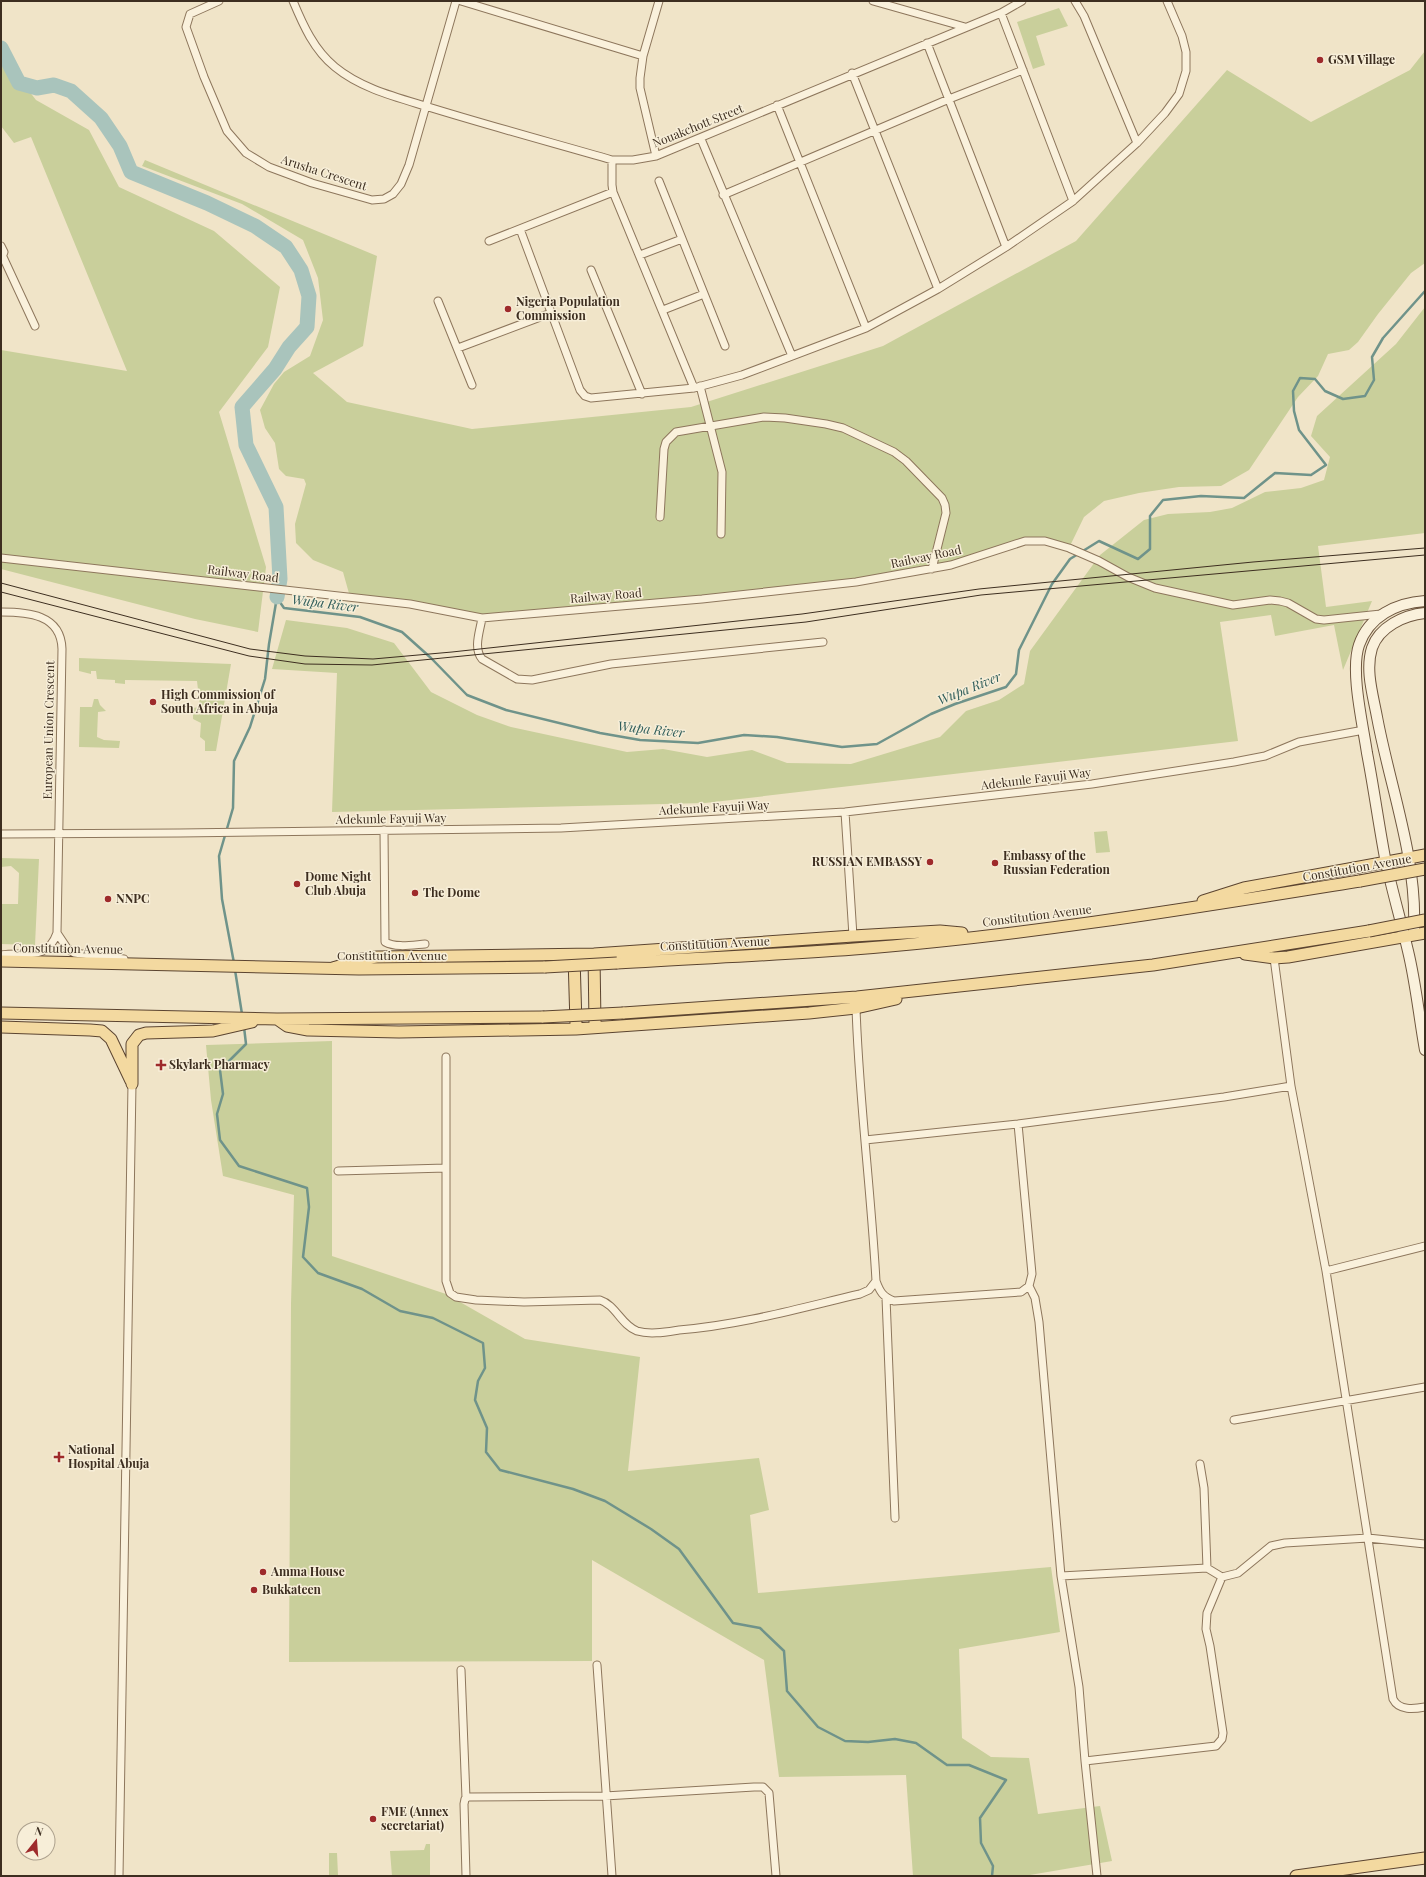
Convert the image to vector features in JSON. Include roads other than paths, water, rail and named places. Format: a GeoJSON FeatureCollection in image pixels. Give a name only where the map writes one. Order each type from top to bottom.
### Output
{"type":"FeatureCollection","features":[{"type":"Feature","properties":{"kind":"main road"},"geometry":{"type":"LineString","coordinates":[[1172,911],[1244,888],[1425,855]]}},
{"type":"Feature","properties":{"kind":"main road","name":"Constitution Avenue"},"geometry":{"type":"LineString","coordinates":[[1,961],[456,969],[545,967],[854,949],[980,936],[1172,911],[1425,869]]}},
{"type":"Feature","properties":{"kind":"main road"},"geometry":{"type":"LineString","coordinates":[[1,1013],[278,1019],[542,1017],[623,1013],[857,997],[1153,965],[1425,920]]}},
{"type":"Feature","properties":{"kind":"main road"},"geometry":{"type":"LineString","coordinates":[[333,968],[362,959],[377,957],[574,955],[940,931],[980,936]]}},
{"type":"Feature","properties":{"kind":"main road"},"geometry":{"type":"LineString","coordinates":[[1232,953],[1274,958],[1409,937],[1425,933]]}},
{"type":"Feature","properties":{"kind":"main road"},"geometry":{"type":"LineString","coordinates":[[594,954],[595,1028]]}},
{"type":"Feature","properties":{"kind":"main road"},"geometry":{"type":"LineString","coordinates":[[574,955],[576,1029]]}},
{"type":"Feature","properties":{"kind":"main road"},"geometry":{"type":"LineString","coordinates":[[278,1019],[287,1026],[308,1030],[399,1032],[576,1029],[809,1013],[856,1008],[956,986]]}},
{"type":"Feature","properties":{"kind":"main road"},"geometry":{"type":"LineString","coordinates":[[132,1084],[132,1048],[134,1041],[139,1035],[174,1031],[213,1031],[266,1018]]}},
{"type":"Feature","properties":{"kind":"main road"},"geometry":{"type":"LineString","coordinates":[[1,1027],[102,1031],[111,1039],[132,1084]]}},
{"type":"Feature","properties":{"kind":"main road"},"geometry":{"type":"LineString","coordinates":[[1296,1876],[1425,1858]]}},
{"type":"Feature","properties":{"kind":"street","name":"Arusha Crescent"},"geometry":{"type":"LineString","coordinates":[[218,1],[190,14],[186,27],[204,77],[227,131],[246,153],[268,167],[312,183],[372,200],[384,199],[393,194],[409,165],[456,1]]}},
{"type":"Feature","properties":{"kind":"street","name":"Nouakchott Street"},"geometry":{"type":"LineString","coordinates":[[293,1],[303,26],[315,46],[333,66],[354,81],[379,91],[426,106],[612,160],[633,160],[656,156],[701,139],[776,105],[1001,12],[1022,1]]}},
{"type":"Feature","properties":{"kind":"street"},"geometry":{"type":"LineString","coordinates":[[460,1],[644,56]]}},
{"type":"Feature","properties":{"kind":"street"},"geometry":{"type":"LineString","coordinates":[[656,156],[640,88],[640,78],[644,56],[659,1]]}},
{"type":"Feature","properties":{"kind":"street"},"geometry":{"type":"LineString","coordinates":[[1075,1],[1084,16],[1137,143]]}},
{"type":"Feature","properties":{"kind":"street"},"geometry":{"type":"LineString","coordinates":[[520,229],[580,390],[585,396],[591,398],[642,394],[697,387],[742,375],[866,328],[938,289],[1073,201],[1137,143],[1179,94],[1186,72],[1186,52],[1182,36],[1167,1]]}},
{"type":"Feature","properties":{"kind":"street"},"geometry":{"type":"LineString","coordinates":[[876,2],[965,27]]}},
{"type":"Feature","properties":{"kind":"street"},"geometry":{"type":"LineString","coordinates":[[1001,12],[1073,201]]}},
{"type":"Feature","properties":{"kind":"street"},"geometry":{"type":"LineString","coordinates":[[926,43],[949,98],[1006,246]]}},
{"type":"Feature","properties":{"kind":"street"},"geometry":{"type":"LineString","coordinates":[[724,195],[800,164],[949,98],[1023,70]]}},
{"type":"Feature","properties":{"kind":"street"},"geometry":{"type":"LineString","coordinates":[[852,73],[938,289]]}},
{"type":"Feature","properties":{"kind":"street"},"geometry":{"type":"LineString","coordinates":[[776,105],[866,328]]}},
{"type":"Feature","properties":{"kind":"street"},"geometry":{"type":"LineString","coordinates":[[701,139],[792,356]]}},
{"type":"Feature","properties":{"kind":"street"},"geometry":{"type":"LineString","coordinates":[[612,160],[613,192],[697,387],[710,425],[722,472],[721,534]]}},
{"type":"Feature","properties":{"kind":"street"},"geometry":{"type":"LineString","coordinates":[[659,181],[725,346]]}},
{"type":"Feature","properties":{"kind":"street"},"geometry":{"type":"LineString","coordinates":[[489,241],[613,192]]}},
{"type":"Feature","properties":{"kind":"street"},"geometry":{"type":"LineString","coordinates":[[640,255],[682,239]]}},
{"type":"Feature","properties":{"kind":"street"},"geometry":{"type":"LineString","coordinates":[[1,246],[4,252],[2,259],[35,326]]}},
{"type":"Feature","properties":{"kind":"street"},"geometry":{"type":"LineString","coordinates":[[590,270],[642,394]]}},
{"type":"Feature","properties":{"kind":"street"},"geometry":{"type":"LineString","coordinates":[[663,310],[704,294]]}},
{"type":"Feature","properties":{"kind":"street"},"geometry":{"type":"LineString","coordinates":[[438,301],[472,385]]}},
{"type":"Feature","properties":{"kind":"street"},"geometry":{"type":"LineString","coordinates":[[458,348],[551,313]]}},
{"type":"Feature","properties":{"kind":"street"},"geometry":{"type":"LineString","coordinates":[[660,517],[664,449],[666,442],[676,432],[710,425],[769,417],[806,420],[843,428],[894,452],[906,461],[942,498],[946,513],[932,569]]}},
{"type":"Feature","properties":{"kind":"street","name":"Railway Road"},"geometry":{"type":"LineString","coordinates":[[1,558],[410,604],[482,618],[710,598],[856,582],[951,565],[1025,541],[1045,541],[1069,548],[1099,561],[1128,577],[1155,588],[1226,604],[1270,600],[1280,601],[1316,619],[1324,620],[1381,614]]}},
{"type":"Feature","properties":{"kind":"street"},"geometry":{"type":"LineString","coordinates":[[1409,937],[1386,863],[1364,730],[1356,675],[1356,659],[1359,644],[1368,628],[1381,614],[1396,607],[1425,601]]}},
{"type":"Feature","properties":{"kind":"street","name":"European Union Crescent"},"geometry":{"type":"LineString","coordinates":[[1,612],[22,612],[47,620],[54,628],[61,642],[56,933]]}},
{"type":"Feature","properties":{"kind":"street"},"geometry":{"type":"LineString","coordinates":[[1425,613],[1415,614],[1388,626],[1379,636],[1373,647],[1370,660],[1370,675],[1379,729],[1409,858],[1414,913],[1409,937],[1408,953],[1425,1050]]}},
{"type":"Feature","properties":{"kind":"street"},"geometry":{"type":"LineString","coordinates":[[482,618],[477,649],[479,655],[482,659],[517,679],[523,680],[552,677],[611,664],[823,642]]}},
{"type":"Feature","properties":{"kind":"street","name":"Adekunle Fayuji Way"},"geometry":{"type":"LineString","coordinates":[[58,834],[561,828],[845,812],[1092,784],[1234,762],[1265,756],[1299,742],[1364,730]]}},
{"type":"Feature","properties":{"kind":"street"},"geometry":{"type":"LineString","coordinates":[[845,812],[853,936]]}},
{"type":"Feature","properties":{"kind":"street"},"geometry":{"type":"LineString","coordinates":[[384,830],[385,942],[391,945],[405,946],[425,944]]}},
{"type":"Feature","properties":{"kind":"street"},"geometry":{"type":"LineString","coordinates":[[1,834],[58,834]]}},
{"type":"Feature","properties":{"kind":"street"},"geometry":{"type":"LineString","coordinates":[[1,954],[40,952],[46,950],[54,942],[56,933]]}},
{"type":"Feature","properties":{"kind":"street"},"geometry":{"type":"LineString","coordinates":[[56,933],[66,948],[74,953],[126,959],[140,964]]}},
{"type":"Feature","properties":{"kind":"street"},"geometry":{"type":"LineString","coordinates":[[1274,958],[1292,1086],[1326,1271],[1393,1699],[1396,1704],[1404,1708],[1425,1707]]}},
{"type":"Feature","properties":{"kind":"street"},"geometry":{"type":"LineString","coordinates":[[856,1008],[876,1281],[881,1294],[886,1298],[894,1301],[1021,1292],[1029,1286],[1032,1274],[1018,1124]]}},
{"type":"Feature","properties":{"kind":"street"},"geometry":{"type":"LineString","coordinates":[[446,1057],[446,1281],[450,1293],[456,1297],[491,1302],[600,1300],[604,1301],[632,1328],[638,1331],[662,1332],[708,1328],[791,1312],[865,1292],[876,1281]]}},
{"type":"Feature","properties":{"kind":"street"},"geometry":{"type":"LineString","coordinates":[[119,1876],[132,1084]]}},
{"type":"Feature","properties":{"kind":"street"},"geometry":{"type":"LineString","coordinates":[[865,1140],[1018,1124],[1224,1097],[1292,1086]]}},
{"type":"Feature","properties":{"kind":"street"},"geometry":{"type":"LineString","coordinates":[[338,1171],[446,1168]]}},
{"type":"Feature","properties":{"kind":"street"},"geometry":{"type":"LineString","coordinates":[[1326,1271],[1425,1246]]}},
{"type":"Feature","properties":{"kind":"street"},"geometry":{"type":"LineString","coordinates":[[1029,1286],[1035,1298],[1039,1322],[1061,1576],[1079,1687],[1097,1876]]}},
{"type":"Feature","properties":{"kind":"street"},"geometry":{"type":"LineString","coordinates":[[886,1298],[895,1518]]}},
{"type":"Feature","properties":{"kind":"street"},"geometry":{"type":"LineString","coordinates":[[1234,1420],[1425,1387]]}},
{"type":"Feature","properties":{"kind":"street"},"geometry":{"type":"LineString","coordinates":[[1200,1464],[1204,1488],[1207,1568]]}},
{"type":"Feature","properties":{"kind":"street"},"geometry":{"type":"LineString","coordinates":[[1061,1576],[1207,1568],[1222,1577],[1238,1573],[1271,1546],[1285,1543],[1368,1538],[1425,1544]]}},
{"type":"Feature","properties":{"kind":"street"},"geometry":{"type":"LineString","coordinates":[[1085,1761],[1216,1746],[1220,1744],[1223,1733],[1210,1646],[1206,1629],[1207,1613],[1222,1577]]}},
{"type":"Feature","properties":{"kind":"street"},"geometry":{"type":"LineString","coordinates":[[597,1665],[605,1796],[612,1876]]}},
{"type":"Feature","properties":{"kind":"street"},"geometry":{"type":"LineString","coordinates":[[460,1670],[466,1798],[464,1804],[466,1876]]}},
{"type":"Feature","properties":{"kind":"street"},"geometry":{"type":"LineString","coordinates":[[466,1798],[605,1796],[763,1788],[769,1793],[776,1876]]}},
{"type":"Feature","properties":{"kind":"waterway"},"geometry":{"type":"LineString","coordinates":[[1,48],[19,83],[37,88],[54,85],[71,91],[101,118],[120,146],[131,172],[207,203],[255,226],[286,247],[301,270],[309,296],[307,327],[289,347],[275,369],[242,407],[246,445],[276,507],[280,579],[277,597]]}},
{"type":"Feature","properties":{"kind":"waterway","name":"Wupa River"},"geometry":{"type":"LineString","coordinates":[[277,598],[284,608],[360,617],[402,632],[431,658],[467,695],[506,710],[600,733],[640,740],[698,743],[744,735],[777,737],[842,747],[877,744],[931,714],[955,704],[1006,687],[1016,674],[1019,650],[1052,584],[1070,559],[1099,541],[1138,559],[1150,549],[1150,516],[1163,500],[1201,496],[1244,498],[1275,473],[1311,475],[1326,465],[1299,430],[1294,411],[1293,391],[1300,378],[1315,379],[1325,391],[1343,399],[1365,396],[1374,380],[1372,357],[1383,338],[1425,291]]}},
{"type":"Feature","properties":{"kind":"waterway"},"geometry":{"type":"LineString","coordinates":[[234,963],[222,899],[219,856],[233,808],[234,761],[250,727],[265,679],[277,597]]}},
{"type":"Feature","properties":{"kind":"waterway"},"geometry":{"type":"LineString","coordinates":[[235,970],[242,1014]]}},
{"type":"Feature","properties":{"kind":"waterway"},"geometry":{"type":"LineString","coordinates":[[244,1027],[246,1044],[220,1070],[223,1094],[217,1114],[220,1140],[239,1166],[307,1188],[309,1207],[303,1257],[318,1273],[362,1289],[400,1311],[433,1318],[483,1343],[485,1368],[478,1381],[475,1400],[487,1428],[486,1452],[500,1470],[573,1489],[605,1501],[651,1529],[679,1549],[733,1623],[760,1628],[784,1651],[787,1691],[818,1727],[845,1741],[868,1742],[895,1739],[916,1743],[947,1765],[969,1765],[1006,1780],[980,1818],[981,1843],[993,1866],[992,1876]]}},
{"type":"Feature","properties":{"kind":"tram line"},"geometry":{"type":"LineString","coordinates":[[1,583],[250,649],[305,656],[373,659],[452,652],[802,614],[979,589],[1253,562],[1425,548]]}},
{"type":"Feature","properties":{"kind":"tram line"},"geometry":{"type":"LineString","coordinates":[[1,592],[249,656],[305,664],[372,665],[806,622],[981,595],[1425,555]]}},
{"type":"Feature","properties":{"kind":"place","name":"GSM Village"},"geometry":{"type":"Point","coordinates":[1320,60]}},
{"type":"Feature","properties":{"kind":"place","name":"Nigeria Population Commission"},"geometry":{"type":"Point","coordinates":[508,309]}},
{"type":"Feature","properties":{"kind":"place","name":"High Commission of South Africa in Abuja"},"geometry":{"type":"Point","coordinates":[153,702]}},
{"type":"Feature","properties":{"kind":"place","name":"RUSSIAN EMBASSY"},"geometry":{"type":"Point","coordinates":[930,862]}},
{"type":"Feature","properties":{"kind":"place","name":"Embassy of the Russian Federation"},"geometry":{"type":"Point","coordinates":[995,863]}},
{"type":"Feature","properties":{"kind":"place","name":"Dome Night Club Abuja"},"geometry":{"type":"Point","coordinates":[297,884]}},
{"type":"Feature","properties":{"kind":"place","name":"The Dome"},"geometry":{"type":"Point","coordinates":[415,893]}},
{"type":"Feature","properties":{"kind":"place","name":"NNPC"},"geometry":{"type":"Point","coordinates":[108,899]}},
{"type":"Feature","properties":{"kind":"place","name":"Skylark Pharmacy"},"geometry":{"type":"Point","coordinates":[161,1065]}},
{"type":"Feature","properties":{"kind":"place","name":"National Hospital Abuja"},"geometry":{"type":"Point","coordinates":[59,1457]}},
{"type":"Feature","properties":{"kind":"place","name":"Amma House"},"geometry":{"type":"Point","coordinates":[263,1572]}},
{"type":"Feature","properties":{"kind":"place","name":"Bukkateen"},"geometry":{"type":"Point","coordinates":[254,1590]}},
{"type":"Feature","properties":{"kind":"place","name":"FME (Annex secretariat)"},"geometry":{"type":"Point","coordinates":[373,1819]}}]}
